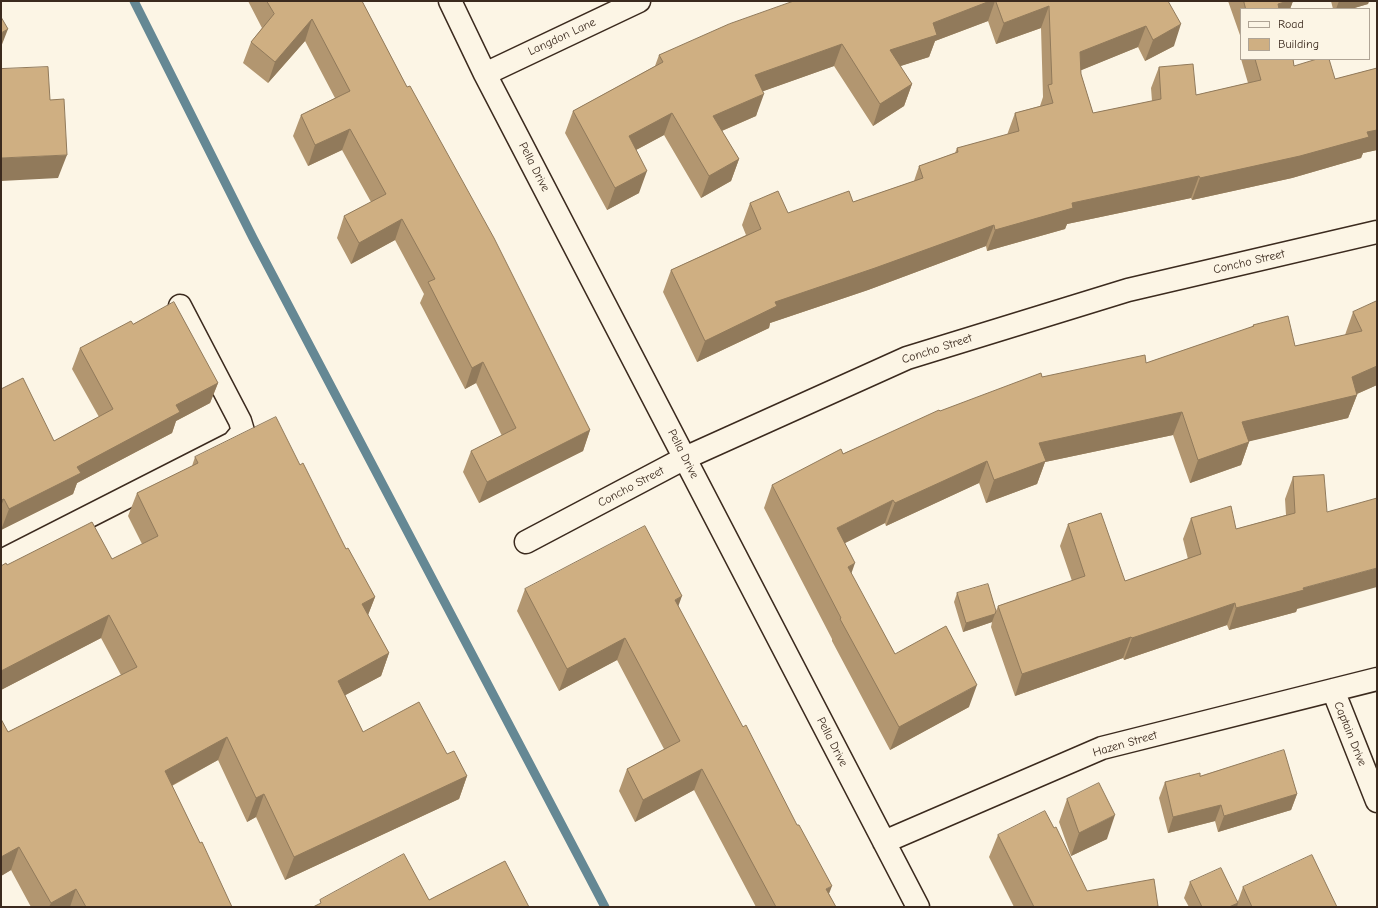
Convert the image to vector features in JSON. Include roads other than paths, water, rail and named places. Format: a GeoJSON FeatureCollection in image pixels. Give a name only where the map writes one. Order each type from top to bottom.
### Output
{"type":"FeatureCollection","features":[{"type":"Feature","properties":{"kind":"street","name":"Pella Drive"},"geometry":{"type":"LineString","coordinates":[[450,1],[485,74],[918,907]]}},
{"type":"Feature","properties":{"kind":"street","name":"Langdon Lane"},"geometry":{"type":"LineString","coordinates":[[485,74],[639,1]]}},
{"type":"Feature","properties":{"kind":"street","name":"Concho Street"},"geometry":{"type":"LineString","coordinates":[[526,542],[685,458],[907,358],[1128,290],[1377,232]]}},
{"type":"Feature","properties":{"kind":"street"},"geometry":{"type":"LineString","coordinates":[[1,561],[234,443],[243,431],[240,421],[180,306]]}},
{"type":"Feature","properties":{"kind":"street","name":"Hazen Street"},"geometry":{"type":"LineString","coordinates":[[884,842],[1102,748],[1377,679]]}},
{"type":"Feature","properties":{"kind":"street","name":"Captain Drive"},"geometry":{"type":"LineString","coordinates":[[1333,690],[1377,800]]}},
{"type":"Feature","properties":{"kind":"waterway"},"geometry":{"type":"LineString","coordinates":[[134,1],[253,238],[605,907]]}}]}
